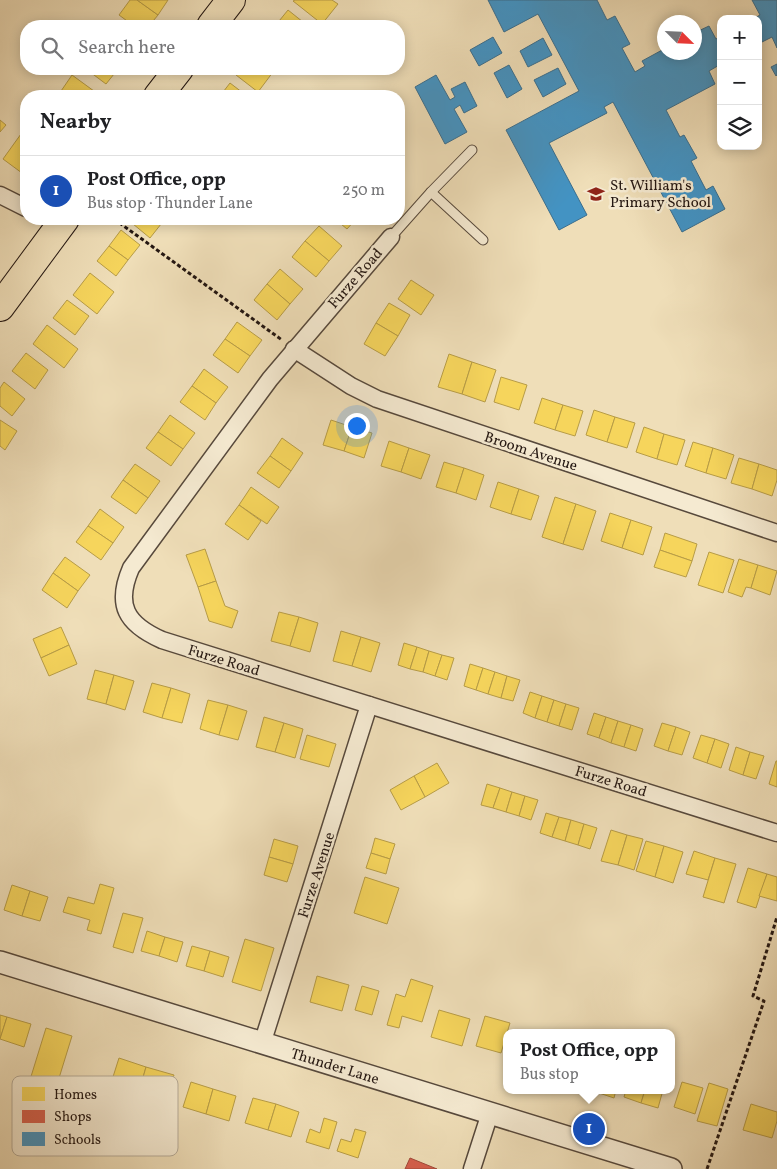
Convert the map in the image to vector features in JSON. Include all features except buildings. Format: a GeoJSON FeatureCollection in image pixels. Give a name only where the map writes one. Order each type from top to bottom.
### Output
{"type":"FeatureCollection","features":[{"type":"Feature","properties":{"kind":"highway"},"geometry":{"type":"LineString","coordinates":[[216,20],[231,0]]}},
{"type":"Feature","properties":{"kind":"highway"},"geometry":{"type":"LineString","coordinates":[[163,90],[174,75]]}},
{"type":"Feature","properties":{"kind":"highway"},"geometry":{"type":"LineString","coordinates":[[0,306],[53,225]]}},
{"type":"Feature","properties":{"kind":"street"},"geometry":{"type":"LineString","coordinates":[[0,195],[20,205]]}},
{"type":"Feature","properties":{"kind":"street","name":"Furze Road"},"geometry":{"type":"LineString","coordinates":[[391,237],[294,348],[131,568],[124,584],[122,597],[126,610],[134,624],[162,640],[777,833]]}},
{"type":"Feature","properties":{"kind":"street","name":"Broom Avenue"},"geometry":{"type":"LineString","coordinates":[[294,348],[351,386],[377,399],[777,533]]}},
{"type":"Feature","properties":{"kind":"street","name":"Furze Avenue"},"geometry":{"type":"LineString","coordinates":[[262,1044],[369,705]]}},
{"type":"Feature","properties":{"kind":"street","name":"Thunder Lane"},"geometry":{"type":"LineString","coordinates":[[0,962],[671,1169]]}},
{"type":"Feature","properties":{"kind":"street"},"geometry":{"type":"LineString","coordinates":[[472,1169],[490,1113]]}},
{"type":"Feature","properties":{"kind":"lane"},"geometry":{"type":"LineString","coordinates":[[405,221],[430,192],[472,150]]}},
{"type":"Feature","properties":{"kind":"lane"},"geometry":{"type":"LineString","coordinates":[[430,192],[483,240]]}},
{"type":"Feature","properties":{"kind":"lane"},"geometry":{"type":"LineString","coordinates":[[391,237],[401,225]]}},
{"type":"Feature","properties":{"kind":"path"},"geometry":{"type":"LineString","coordinates":[[122,225],[294,348]]}},
{"type":"Feature","properties":{"kind":"path"},"geometry":{"type":"LineString","coordinates":[[707,1169],[764,1001],[754,996],[777,917]]}},
{"type":"Feature","properties":{"kind":"place","name":"St. William's Primary School"},"geometry":{"type":"Point","coordinates":[596,194]}},
{"type":"Feature","properties":{"kind":"place","name":"Post Office, opp"},"geometry":{"type":"Point","coordinates":[589,1129]}}]}
